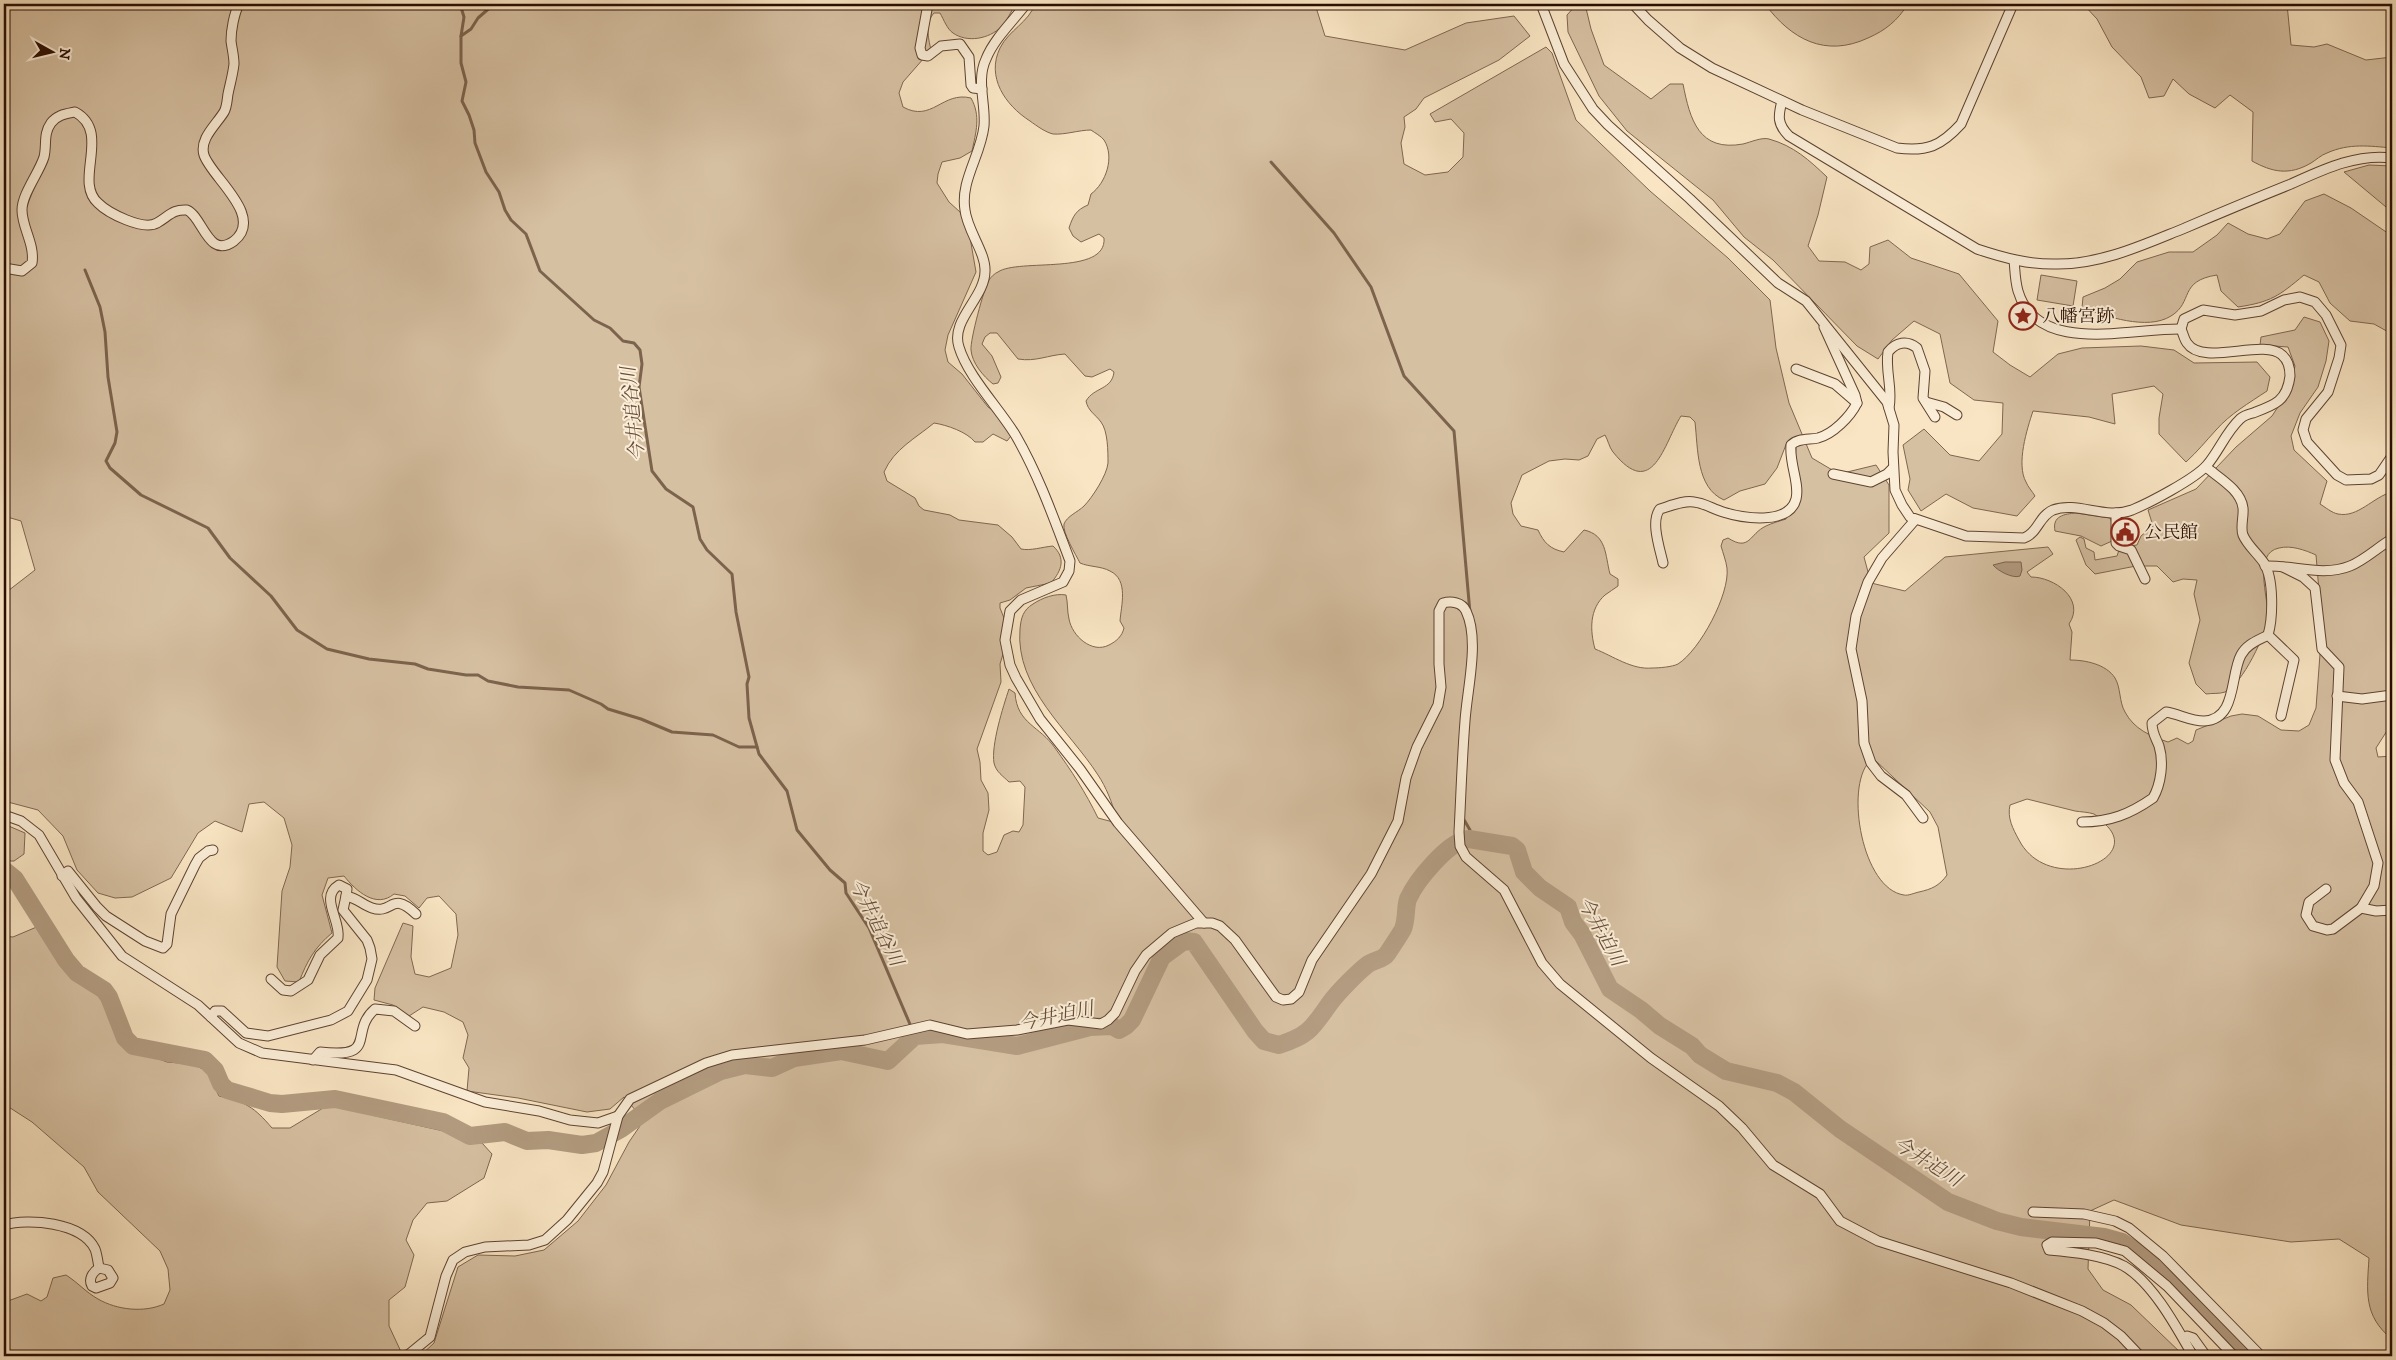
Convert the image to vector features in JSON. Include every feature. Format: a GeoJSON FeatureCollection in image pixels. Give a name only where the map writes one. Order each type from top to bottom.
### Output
{"type":"FeatureCollection","features":[{"type":"Feature","properties":{"kind":"street"},"geometry":{"type":"LineString","coordinates":[[4,268],[22,271],[32,263],[32,248],[22,213],[22,203],[36,178],[44,154],[45,134],[50,125],[57,116],[75,112],[86,120],[92,137],[90,184],[94,199],[99,204],[133,222],[148,226],[156,224],[173,211],[188,210],[198,218],[203,233],[215,243],[232,242],[238,236],[241,228],[241,212],[233,194],[207,161],[203,146],[205,138],[226,110],[234,63],[231,40],[239,4]]}},
{"type":"Feature","properties":{"kind":"street"},"geometry":{"type":"LineString","coordinates":[[928,4],[922,30],[920,48],[922,55],[928,56],[947,44],[960,44],[969,57],[971,84],[973,88],[982,89]]}},
{"type":"Feature","properties":{"kind":"street"},"geometry":{"type":"LineString","coordinates":[[1026,4],[985,59],[982,73],[985,111],[984,128],[966,185],[964,210],[985,272],[983,282],[960,327],[956,339],[964,360],[1016,436],[1034,471],[1070,561],[1069,571],[1063,582],[1021,600],[1010,612],[1006,630],[1006,650],[1016,678],[1040,719],[1080,769],[1118,823],[1204,923]]}},
{"type":"Feature","properties":{"kind":"street"},"geometry":{"type":"LineString","coordinates":[[1540,4],[1550,32],[1554,35],[1569,72],[1579,89],[1608,126],[1690,199],[1778,283],[1806,301],[1887,402],[1894,425],[1893,468],[1897,496],[1904,510],[1915,520],[1966,536],[2019,539],[2031,534],[2041,519],[2053,510],[2066,508],[2116,513],[2132,510],[2150,501],[2206,467],[2241,417],[2276,405],[2281,400],[2289,381],[2290,372],[2284,356],[2272,351],[2214,352],[2195,349],[2187,344],[2181,329],[2184,320],[2204,310],[2235,315],[2261,311],[2284,300],[2300,297],[2315,302],[2326,315],[2341,345],[2339,358],[2328,392],[2306,419],[2303,430],[2307,442],[2337,475],[2346,480],[2371,479],[2379,476],[2392,456]]}},
{"type":"Feature","properties":{"kind":"street"},"geometry":{"type":"LineString","coordinates":[[1633,4],[1680,48],[1712,68],[1782,101],[1897,148],[1913,150],[1937,145],[1951,136],[1961,124],[2013,4]]}},
{"type":"Feature","properties":{"kind":"street"},"geometry":{"type":"LineString","coordinates":[[1782,101],[1778,117],[1780,128],[1789,136],[1956,237],[1977,248],[2014,260],[2060,264],[2109,256],[2134,249],[2330,167],[2377,156],[2392,158]]}},
{"type":"Feature","properties":{"kind":"street"},"geometry":{"type":"LineString","coordinates":[[2014,260],[2016,285],[2022,302],[2037,320],[2051,328],[2071,333],[2181,329]]}},
{"type":"Feature","properties":{"kind":"street"},"geometry":{"type":"LineString","coordinates":[[1821,320],[1855,395],[1857,404]]}},
{"type":"Feature","properties":{"kind":"street"},"geometry":{"type":"LineString","coordinates":[[1889,410],[1891,395],[1887,367],[1888,352],[1900,343],[1911,344],[1917,348],[1925,371],[1923,398],[1935,417]]}},
{"type":"Feature","properties":{"kind":"street"},"geometry":{"type":"LineString","coordinates":[[1796,369],[1836,384],[1857,404]]}},
{"type":"Feature","properties":{"kind":"street"},"geometry":{"type":"LineString","coordinates":[[1926,402],[1944,406],[1957,415]]}},
{"type":"Feature","properties":{"kind":"street"},"geometry":{"type":"LineString","coordinates":[[1663,563],[1656,523],[1658,510],[1692,501],[1739,516],[1768,518],[1783,513],[1793,505],[1797,494],[1791,463],[1791,445],[1800,440],[1816,438],[1831,432],[1857,404]]}},
{"type":"Feature","properties":{"kind":"street"},"geometry":{"type":"LineString","coordinates":[[2206,467],[2236,492],[2241,499],[2243,535],[2265,566],[2271,595],[2268,635]]}},
{"type":"Feature","properties":{"kind":"street"},"geometry":{"type":"LineString","coordinates":[[1833,474],[1871,482],[1887,474],[1893,468]]}},
{"type":"Feature","properties":{"kind":"street"},"geometry":{"type":"LineString","coordinates":[[2116,513],[2116,543],[2118,546],[2131,550],[2145,579]]}},
{"type":"Feature","properties":{"kind":"street"},"geometry":{"type":"LineString","coordinates":[[1915,520],[1882,558],[1868,582],[1856,616],[1851,649],[1862,701],[1864,743],[1871,763],[1881,776],[1906,795],[1923,818]]}},
{"type":"Feature","properties":{"kind":"street"},"geometry":{"type":"LineString","coordinates":[[2265,566],[2323,570],[2344,568],[2358,562],[2392,539]]}},
{"type":"Feature","properties":{"kind":"street"},"geometry":{"type":"LineString","coordinates":[[2283,567],[2303,577],[2316,588],[2322,650],[2339,667],[2335,760],[2344,783],[2358,802],[2378,863],[2374,886],[2360,908],[2333,929],[2327,930],[2317,929],[2306,918],[2307,905],[2326,889]]}},
{"type":"Feature","properties":{"kind":"street"},"geometry":{"type":"LineString","coordinates":[[401,1356],[408,1355],[430,1337],[446,1276],[453,1260],[465,1252],[478,1248],[529,1245],[545,1240],[587,1198],[603,1172],[618,1124],[618,1116],[630,1099],[706,1063],[732,1055],[865,1040],[930,1025],[967,1034],[1017,1030],[1068,1020],[1101,1024],[1115,1013],[1146,955],[1172,933],[1187,925],[1204,923],[1220,926],[1235,940],[1276,997],[1283,1000],[1291,999],[1299,992],[1312,960],[1371,874],[1398,821],[1406,778],[1417,747],[1438,705],[1441,687],[1439,611],[1443,603],[1461,604],[1466,610],[1473,647],[1465,719],[1458,832],[1460,846],[1466,857],[1504,890],[1542,963],[1560,984],[1651,1058],[1719,1106],[1742,1128],[1773,1165],[1820,1194],[1840,1221],[1878,1240],[2011,1284],[2082,1311],[2104,1323],[2121,1336],[2140,1356]]}},
{"type":"Feature","properties":{"kind":"street"},"geometry":{"type":"LineString","coordinates":[[2268,635],[2294,660],[2281,716]]}},
{"type":"Feature","properties":{"kind":"street"},"geometry":{"type":"LineString","coordinates":[[2082,822],[2101,822],[2126,815],[2153,798],[2161,770],[2160,747],[2152,731],[2152,723],[2166,712],[2204,721],[2221,714],[2230,701],[2240,656],[2250,644],[2268,635]]}},
{"type":"Feature","properties":{"kind":"street"},"geometry":{"type":"LineString","coordinates":[[2337,696],[2362,699],[2392,695]]}},
{"type":"Feature","properties":{"kind":"street"},"geometry":{"type":"LineString","coordinates":[[4,815],[22,821],[39,836],[62,876],[107,939],[122,956],[141,970],[182,994],[247,1048],[262,1053],[396,1070],[485,1102],[539,1111],[570,1120],[598,1123],[618,1116]]}},
{"type":"Feature","properties":{"kind":"street"},"geometry":{"type":"LineString","coordinates":[[62,876],[68,871],[106,916],[145,941],[163,948],[167,944],[171,914],[195,865],[208,851],[214,850]]}},
{"type":"Feature","properties":{"kind":"street"},"geometry":{"type":"LineString","coordinates":[[211,1017],[215,1012],[222,1011],[246,1033],[268,1036],[331,1020],[348,1012],[367,980],[372,960],[367,940],[343,910],[347,890],[343,885],[339,885],[331,891],[330,901],[338,924],[338,938],[320,955],[308,980],[291,991],[283,990],[271,979]]}},
{"type":"Feature","properties":{"kind":"street"},"geometry":{"type":"LineString","coordinates":[[346,896],[354,897],[371,908],[379,909],[398,902],[406,904],[416,914]]}},
{"type":"Feature","properties":{"kind":"street"},"geometry":{"type":"LineString","coordinates":[[2360,908],[2376,911],[2392,910]]}},
{"type":"Feature","properties":{"kind":"street"},"geometry":{"type":"LineString","coordinates":[[313,1060],[320,1052],[347,1054],[357,1048],[362,1038],[366,1021],[375,1009],[394,1011],[415,1026]]}},
{"type":"Feature","properties":{"kind":"street"},"geometry":{"type":"LineString","coordinates":[[2033,1212],[2084,1214],[2115,1222],[2129,1228],[2163,1256],[2261,1356]]}},
{"type":"Feature","properties":{"kind":"street"},"geometry":{"type":"LineString","coordinates":[[4,1225],[42,1221],[82,1236],[94,1248],[99,1268]]}},
{"type":"Feature","properties":{"kind":"street"},"geometry":{"type":"LineString","coordinates":[[2193,1356],[2184,1338],[2145,1285],[2130,1270],[2102,1258],[2049,1250],[2048,1245],[2052,1242],[2096,1243],[2125,1251],[2167,1286],[2234,1356]]}},
{"type":"Feature","properties":{"kind":"street"},"geometry":{"type":"LineString","coordinates":[[2184,1338],[2187,1336],[2193,1338],[2206,1356]]}},
{"type":"Feature","properties":{"kind":"shaded area"},"geometry":{"type":"Polygon","coordinates":[[[4,4],[1016,4],[1005,22],[996,31],[984,37],[971,39],[953,33],[947,27],[940,13],[934,13],[928,26],[931,50],[903,82],[899,93],[903,107],[913,111],[930,109],[961,97],[971,98],[976,111],[977,124],[972,151],[960,158],[942,162],[938,174],[937,183],[949,202],[960,212],[968,226],[976,272],[948,335],[945,350],[948,362],[962,374],[988,407],[1003,417],[1011,436],[1007,441],[993,434],[983,442],[975,442],[967,435],[945,425],[934,423],[899,450],[884,472],[887,481],[915,498],[919,506],[924,510],[950,515],[959,520],[998,525],[1012,537],[1021,549],[1053,546],[1060,555],[1060,569],[1051,583],[1026,588],[1010,600],[1000,603],[1006,623],[1004,651],[1000,664],[1001,682],[977,749],[981,780],[988,793],[989,810],[983,833],[983,851],[988,855],[997,852],[1004,835],[1013,831],[1019,832],[1023,825],[1025,787],[1020,781],[1009,782],[998,771],[994,763],[996,736],[1009,689],[1015,693],[1020,712],[1049,741],[1067,765],[1098,818],[1113,822],[1116,817],[1101,780],[1059,725],[1035,689],[1026,670],[1021,650],[1020,629],[1023,615],[1030,606],[1053,595],[1066,595],[1071,625],[1074,632],[1084,642],[1096,647],[1103,647],[1117,640],[1123,631],[1124,628],[1120,621],[1122,587],[1120,580],[1106,569],[1080,563],[1064,528],[1064,524],[1068,519],[1091,498],[1107,468],[1108,448],[1105,431],[1101,422],[1088,407],[1086,401],[1089,396],[1110,382],[1114,372],[1110,369],[1092,377],[1085,376],[1065,354],[1031,360],[1018,359],[997,333],[990,333],[985,337],[982,344],[992,356],[1001,377],[998,383],[993,384],[985,377],[973,360],[971,350],[984,293],[989,280],[994,274],[1008,268],[1077,262],[1092,257],[1101,250],[1104,238],[1099,234],[1081,242],[1073,236],[1069,228],[1075,214],[1088,205],[1091,194],[1105,177],[1109,154],[1104,140],[1091,130],[1053,134],[1038,127],[1013,107],[1000,89],[997,80],[995,69],[1000,48],[1008,36],[1028,16],[1035,4],[1315,4],[1325,36],[1405,50],[1466,23],[1514,16],[1530,36],[1499,60],[1424,98],[1416,109],[1404,117],[1405,127],[1401,143],[1404,164],[1425,175],[1448,172],[1463,157],[1464,133],[1451,119],[1435,122],[1430,114],[1546,47],[1552,53],[1576,120],[1650,191],[1728,258],[1770,300],[1776,348],[1789,403],[1812,458],[1839,474],[1876,465],[1889,485],[1889,533],[1864,557],[1871,583],[1905,591],[1945,557],[2048,547],[2053,554],[2027,572],[2031,577],[2040,578],[2058,585],[2071,598],[2073,615],[2069,624],[2072,632],[2070,660],[2095,664],[2111,673],[2117,682],[2123,708],[2129,718],[2143,731],[2161,740],[2168,742],[2177,738],[2188,744],[2193,741],[2196,730],[2231,716],[2242,714],[2258,716],[2281,730],[2299,731],[2309,725],[2316,708],[2322,627],[2316,555],[2288,547],[2279,548],[2271,552],[2266,558],[2264,577],[2268,616],[2267,624],[2258,646],[2246,669],[2232,687],[2223,693],[2206,694],[2196,684],[2189,663],[2200,620],[2194,594],[2197,580],[2183,579],[2173,582],[2157,566],[2136,566],[2095,574],[2086,565],[2076,540],[2080,537],[2084,539],[2086,548],[2094,552],[2095,560],[2117,556],[2120,547],[2137,545],[2141,536],[2153,526],[2148,510],[2196,489],[2236,447],[2272,416],[2289,390],[2295,366],[2288,347],[2260,345],[2261,337],[2295,330],[2304,317],[2320,322],[2329,341],[2326,361],[2318,387],[2300,413],[2291,436],[2294,450],[2327,481],[2320,504],[2333,512],[2338,514],[2352,513],[2392,492],[2392,723],[2376,748],[2378,757],[2392,756],[2392,1339],[2376,1321],[2371,1312],[2368,1292],[2369,1258],[2339,1239],[2291,1242],[2181,1225],[2114,1200],[2090,1211],[2088,1269],[2103,1290],[2131,1305],[2184,1356],[420,1356],[434,1343],[458,1267],[478,1255],[515,1256],[544,1250],[578,1221],[606,1185],[629,1142],[644,1120],[624,1097],[610,1109],[587,1112],[518,1098],[467,1091],[469,1068],[463,1058],[468,1035],[463,1022],[444,1012],[423,1007],[409,1016],[393,1005],[374,1000],[375,988],[403,923],[413,926],[411,957],[415,974],[429,977],[451,968],[458,935],[456,914],[439,896],[427,898],[419,908],[405,896],[394,894],[380,900],[373,899],[360,892],[344,876],[328,878],[322,895],[332,933],[312,955],[299,982],[285,981],[277,967],[282,891],[290,867],[292,845],[284,818],[264,802],[249,804],[242,832],[215,821],[198,833],[171,878],[132,897],[115,898],[98,893],[77,870],[63,836],[38,810],[4,801],[4,594],[35,570],[21,521],[4,516],[4,4]],[[1681,416],[1663,452],[1656,463],[1648,470],[1638,471],[1627,466],[1610,448],[1605,435],[1597,439],[1588,456],[1579,460],[1549,461],[1522,475],[1511,503],[1513,514],[1521,526],[1538,530],[1545,542],[1555,549],[1564,552],[1584,530],[1597,536],[1601,541],[1606,553],[1610,574],[1618,579],[1618,586],[1605,595],[1593,613],[1592,635],[1595,649],[1637,667],[1672,666],[1687,657],[1712,620],[1724,592],[1727,568],[1721,546],[1723,540],[1728,538],[1735,542],[1745,542],[1760,529],[1786,519],[1792,500],[1796,448],[1792,441],[1787,442],[1777,468],[1765,484],[1740,491],[1724,500],[1715,494],[1703,477],[1698,455],[1695,422],[1690,417],[1681,416]],[[1876,761],[1869,762],[1862,775],[1858,793],[1858,814],[1868,857],[1877,875],[1889,889],[1904,895],[1924,891],[1935,886],[1947,875],[1938,827],[1930,812],[1876,761]],[[2027,799],[2010,805],[2010,819],[2019,840],[2033,857],[2050,866],[2070,869],[2088,866],[2103,860],[2113,850],[2114,837],[2105,824],[2094,814],[2027,799]]]}},
{"type":"Feature","properties":{"kind":"shaded area"},"geometry":{"type":"Polygon","coordinates":[[[1577,4],[1585,4],[1591,29],[1604,65],[1651,99],[1670,84],[1683,84],[1693,121],[1707,138],[1716,143],[1728,145],[1769,139],[1794,150],[1827,177],[1808,246],[1819,261],[1845,262],[1861,270],[1869,264],[1870,247],[1888,240],[1911,258],[1959,274],[1998,321],[1993,352],[2030,377],[2058,354],[2082,348],[2141,346],[2174,350],[2194,363],[2257,362],[2270,377],[2267,391],[2221,424],[2186,462],[2159,434],[2159,418],[2163,394],[2154,386],[2112,394],[2115,424],[2089,417],[2033,411],[2023,446],[2022,466],[2026,482],[2035,496],[2017,516],[1973,508],[1946,494],[1921,511],[1908,490],[1910,479],[1903,445],[1924,429],[1950,455],[1979,461],[2002,434],[2003,403],[1974,400],[1950,383],[1940,334],[1914,321],[1892,340],[1878,359],[1857,346],[1773,260],[1744,237],[1713,200],[1627,131],[1599,96],[1568,32],[1567,15],[1577,4]]]}},
{"type":"Feature","properties":{"kind":"shaded area"},"geometry":{"type":"Polygon","coordinates":[[[1765,4],[1908,4],[1891,24],[1880,32],[1852,44],[1837,46],[1810,42],[1798,35],[1786,27],[1765,4]]]}},
{"type":"Feature","properties":{"kind":"shaded area"},"geometry":{"type":"Polygon","coordinates":[[[2083,4],[2287,4],[2291,45],[2314,47],[2327,44],[2366,60],[2392,57],[2392,148],[2360,146],[2343,148],[2325,154],[2303,167],[2288,171],[2274,170],[2259,165],[2252,161],[2253,112],[2230,95],[2215,108],[2189,94],[2173,79],[2164,96],[2149,98],[2141,77],[2112,47],[2097,19],[2083,4]]]}},
{"type":"Feature","properties":{"kind":"shaded area"},"geometry":{"type":"Polygon","coordinates":[[[2369,165],[2392,166],[2392,212],[2344,172],[2369,165]]]}},
{"type":"Feature","properties":{"kind":"shaded area"},"geometry":{"type":"Polygon","coordinates":[[[2324,194],[2351,208],[2392,236],[2392,334],[2374,324],[2350,321],[2330,303],[2319,282],[2304,275],[2274,297],[2259,303],[2238,307],[2221,291],[2217,275],[2205,278],[2191,287],[2182,305],[2171,316],[2150,322],[2126,321],[2082,308],[2083,297],[2105,288],[2120,279],[2137,262],[2169,252],[2193,252],[2217,235],[2228,223],[2248,234],[2267,239],[2280,234],[2305,201],[2324,194]]]}},
{"type":"Feature","properties":{"kind":"shaded area"},"geometry":{"type":"Polygon","coordinates":[[[2041,275],[2077,281],[2073,306],[2037,300],[2041,275]]]}},
{"type":"Feature","properties":{"kind":"shaded area"},"geometry":{"type":"Polygon","coordinates":[[[2076,513],[2110,518],[2114,527],[2112,541],[2101,546],[2081,536],[2055,531],[2057,519],[2063,515],[2076,513]]]}},
{"type":"Feature","properties":{"kind":"shaded area"},"geometry":{"type":"Polygon","coordinates":[[[2005,562],[2021,562],[2022,570],[2020,576],[2006,574],[1993,565],[2005,562]]]}},
{"type":"Feature","properties":{"kind":"shaded area"},"geometry":{"type":"Polygon","coordinates":[[[4,824],[25,833],[24,854],[14,861],[4,861],[4,824]]]}},
{"type":"Feature","properties":{"kind":"shaded area"},"geometry":{"type":"Polygon","coordinates":[[[39,926],[59,964],[74,980],[100,997],[119,1040],[133,1049],[167,1062],[192,1064],[207,1071],[219,1096],[249,1106],[272,1128],[290,1128],[333,1102],[372,1115],[448,1132],[468,1141],[482,1143],[492,1154],[484,1178],[447,1201],[427,1203],[413,1220],[406,1240],[414,1255],[405,1287],[389,1300],[389,1326],[403,1356],[4,1356],[4,1300],[8,1301],[27,1294],[41,1301],[47,1297],[53,1278],[66,1275],[105,1303],[131,1309],[148,1309],[164,1304],[170,1290],[168,1269],[160,1251],[98,1192],[84,1167],[32,1122],[4,1104],[4,936],[13,937],[39,926]]]}},
{"type":"Feature","properties":{"kind":"waterway"},"geometry":{"type":"LineString","coordinates":[[460,4],[464,17],[461,36]]}},
{"type":"Feature","properties":{"kind":"waterway","name":"今井追谷川"},"geometry":{"type":"LineString","coordinates":[[494,4],[478,18],[471,29],[461,36],[461,63],[466,82],[462,101],[469,115],[474,130],[475,143],[486,172],[499,192],[505,210],[511,220],[526,234],[540,271],[594,320],[610,328],[623,341],[634,343],[640,350],[642,364],[639,387],[652,471],[666,489],[693,507],[700,539],[707,550],[732,574],[736,612],[749,677],[747,684],[749,718],[759,754],[787,791],[797,830],[830,870],[845,883],[846,893],[869,928],[915,1036]]}},
{"type":"Feature","properties":{"kind":"waterway"},"geometry":{"type":"LineString","coordinates":[[1271,162],[1334,233],[1371,287],[1404,376],[1454,431],[1470,613]]}},
{"type":"Feature","properties":{"kind":"waterway"},"geometry":{"type":"LineString","coordinates":[[85,270],[100,307],[105,332],[108,377],[117,432],[115,443],[106,461],[110,468],[141,495],[208,528],[230,558],[271,596],[297,630],[327,649],[369,659],[415,664],[428,669],[466,675],[478,675],[488,681],[518,687],[569,690],[608,709],[641,719],[672,732],[713,735],[739,747],[757,747]]}},
{"type":"Feature","properties":{"kind":"waterway"},"geometry":{"type":"LineString","coordinates":[[1463,818],[1470,830],[1469,839]]}},
{"type":"Feature","properties":{"kind":"waterway","name":"今井迫川"},"geometry":{"type":"LineString","coordinates":[[4,870],[15,879],[66,960],[77,973],[104,990],[109,997],[125,1038],[133,1046],[205,1060],[215,1070],[221,1084],[227,1090],[270,1103],[282,1104],[335,1099],[443,1122],[470,1136],[505,1132],[527,1141],[548,1140],[582,1145],[596,1143],[621,1129],[660,1101],[721,1071],[745,1065],[772,1068],[794,1058],[841,1051],[888,1061],[915,1036],[943,1034],[1017,1046],[1090,1027],[1112,1026],[1119,1030],[1132,1020],[1162,957],[1184,941],[1194,942],[1255,1031],[1264,1041],[1279,1045],[1298,1038],[1309,1030],[1333,999],[1353,978],[1367,965],[1383,958],[1387,954],[1403,929],[1407,902],[1412,891],[1426,872],[1452,846],[1469,839],[1512,846],[1517,850],[1524,872],[1540,888],[1568,907],[1573,922],[1582,934],[1610,989],[1641,1010],[1660,1026],[1692,1046],[1700,1055],[1726,1071],[1777,1083],[1794,1092],[1840,1129],[1948,1202],[1997,1221],[2021,1227],[2104,1237],[2122,1242],[2161,1268],[2246,1356]]}},
{"type":"Feature","properties":{"kind":"place","name":"八幡宮跡"},"geometry":{"type":"Point","coordinates":[2023,316]}},
{"type":"Feature","properties":{"kind":"place","name":"公民館"},"geometry":{"type":"Point","coordinates":[2125,532]}}]}
